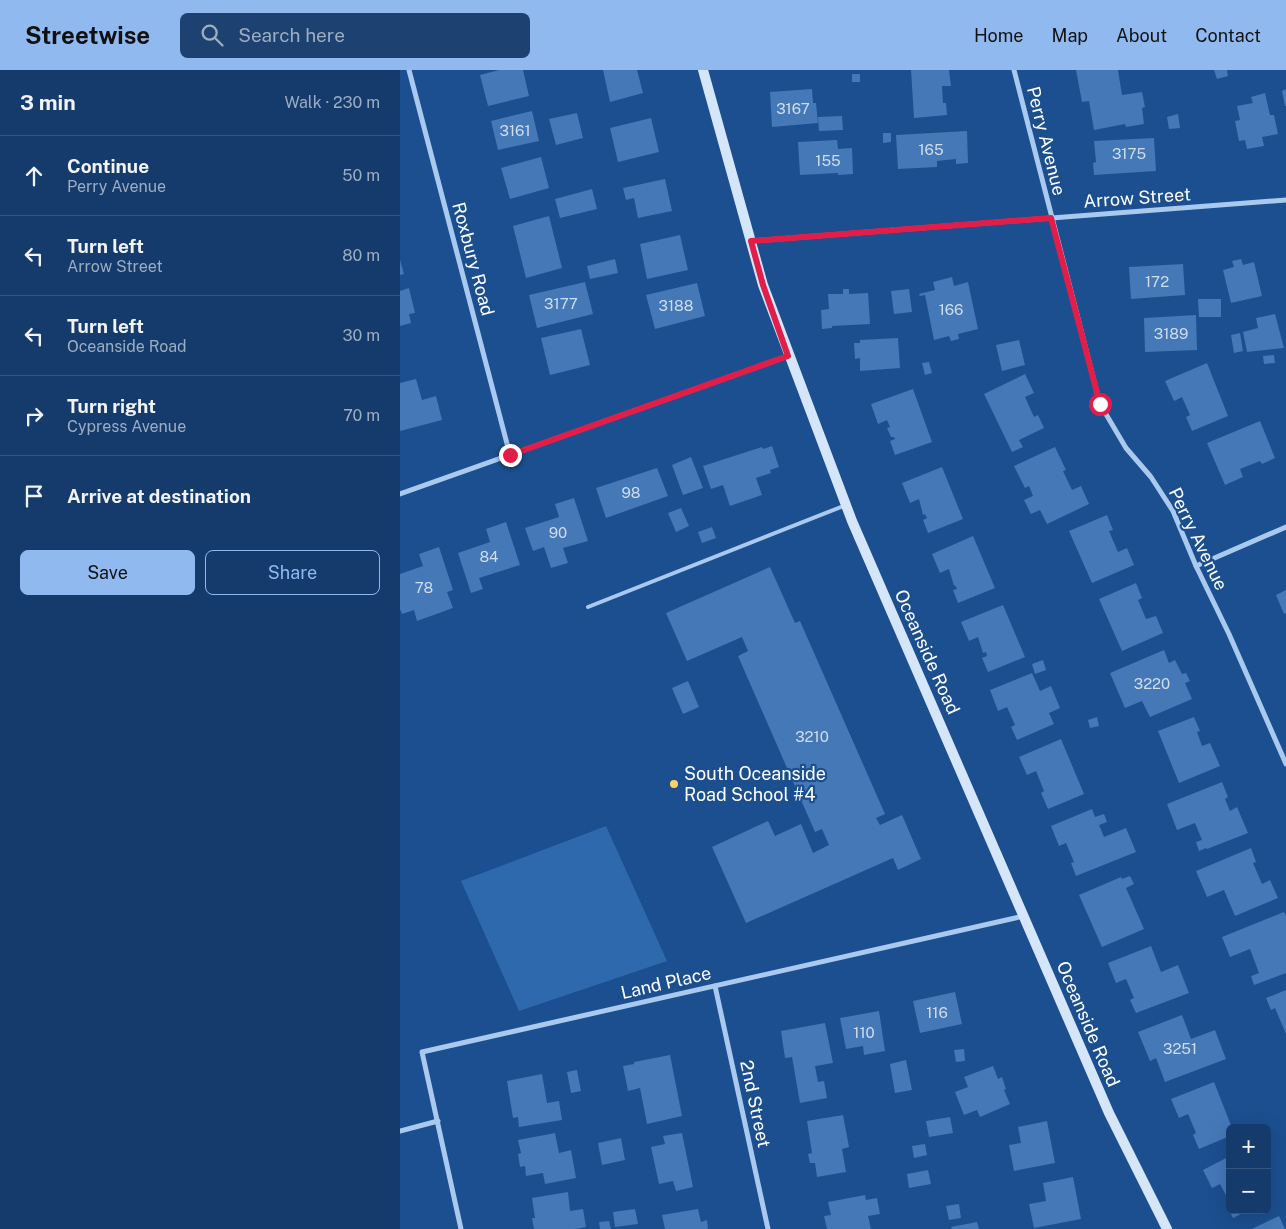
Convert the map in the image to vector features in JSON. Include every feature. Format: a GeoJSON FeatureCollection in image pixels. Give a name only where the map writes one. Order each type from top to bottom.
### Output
{"type":"FeatureCollection","features":[{"type":"Feature","properties":{"kind":"main road","name":"Oceanside Road"},"geometry":{"type":"LineString","coordinates":[[703,70],[763,285],[788,356],[846,505],[1109,1113],[1167,1229]]}},
{"type":"Feature","properties":{"kind":"street","name":"Roxbury Road"},"geometry":{"type":"LineString","coordinates":[[409,70],[510,455]]}},
{"type":"Feature","properties":{"kind":"street","name":"Perry Avenue"},"geometry":{"type":"LineString","coordinates":[[1014,70],[1100,404],[1126,448],[1151,477],[1174,511],[1196,566],[1229,634],[1286,764]]}},
{"type":"Feature","properties":{"kind":"street","name":"Arrow Street"},"geometry":{"type":"LineString","coordinates":[[751,241],[1286,200]]}},
{"type":"Feature","properties":{"kind":"street"},"geometry":{"type":"LineString","coordinates":[[400,494],[788,356]]}},
{"type":"Feature","properties":{"kind":"street"},"geometry":{"type":"LineString","coordinates":[[1196,566],[1286,527]]}},
{"type":"Feature","properties":{"kind":"street","name":"Land Place"},"geometry":{"type":"LineString","coordinates":[[438,1121],[422,1052],[1024,916]]}},
{"type":"Feature","properties":{"kind":"street","name":"2nd Street"},"geometry":{"type":"LineString","coordinates":[[715,986],[768,1229]]}},
{"type":"Feature","properties":{"kind":"street"},"geometry":{"type":"LineString","coordinates":[[400,1131],[438,1121],[461,1229]]}},
{"type":"Feature","properties":{"kind":"lane"},"geometry":{"type":"LineString","coordinates":[[588,607],[846,505]]}},
{"type":"Feature","properties":{"kind":"shaded area"},"geometry":{"type":"Polygon","coordinates":[[[606,826],[667,961],[519,1011],[461,881],[606,826]]]}},
{"type":"Feature","properties":{"kind":"building"},"geometry":{"type":"Polygon","coordinates":[[[499,70],[523,70],[529,96],[488,106],[480,75],[499,70]]]}},
{"type":"Feature","properties":{"kind":"building"},"geometry":{"type":"Polygon","coordinates":[[[603,70],[637,70],[643,93],[610,102],[603,70]]]}},
{"type":"Feature","properties":{"kind":"building"},"geometry":{"type":"Polygon","coordinates":[[[911,70],[949,70],[951,86],[942,86],[943,103],[946,103],[947,115],[914,118],[911,70]]]}},
{"type":"Feature","properties":{"kind":"building"},"geometry":{"type":"Polygon","coordinates":[[[1076,70],[1118,70],[1122,95],[1142,92],[1145,107],[1142,108],[1144,124],[1126,127],[1125,124],[1094,130],[1089,101],[1082,102],[1076,70]]]}},
{"type":"Feature","properties":{"kind":"building"},"geometry":{"type":"Polygon","coordinates":[[[1214,70],[1227,70],[1228,76],[1217,79],[1214,70]]]}},
{"type":"Feature","properties":{"kind":"building"},"geometry":{"type":"Polygon","coordinates":[[[852,74],[860,74],[860,82],[852,82],[852,74]]]}},
{"type":"Feature","properties":{"kind":"building"},"geometry":{"type":"Polygon","coordinates":[[[812,89],[813,103],[816,103],[818,123],[772,127],[770,92],[812,89]]]}},
{"type":"Feature","properties":{"kind":"building"},"geometry":{"type":"Polygon","coordinates":[[[1286,89],[1286,106],[1285,106],[1282,91],[1286,89]]]}},
{"type":"Feature","properties":{"kind":"building"},"geometry":{"type":"Polygon","coordinates":[[[1265,93],[1270,115],[1274,115],[1278,134],[1262,137],[1264,146],[1247,149],[1245,140],[1239,141],[1235,121],[1240,120],[1237,106],[1253,103],[1251,97],[1265,93]]]}},
{"type":"Feature","properties":{"kind":"building"},"geometry":{"type":"Polygon","coordinates":[[[532,111],[539,141],[498,150],[491,121],[532,111]]]}},
{"type":"Feature","properties":{"kind":"building"},"geometry":{"type":"Polygon","coordinates":[[[577,113],[583,138],[556,145],[549,119],[577,113]]]}},
{"type":"Feature","properties":{"kind":"building"},"geometry":{"type":"Polygon","coordinates":[[[1178,114],[1180,128],[1169,129],[1167,117],[1178,114]]]}},
{"type":"Feature","properties":{"kind":"building"},"geometry":{"type":"Polygon","coordinates":[[[842,116],[843,130],[819,131],[818,117],[842,116]]]}},
{"type":"Feature","properties":{"kind":"building"},"geometry":{"type":"Polygon","coordinates":[[[651,118],[659,152],[618,162],[610,128],[651,118]]]}},
{"type":"Feature","properties":{"kind":"building"},"geometry":{"type":"Polygon","coordinates":[[[967,131],[968,163],[956,164],[956,159],[937,161],[937,167],[898,169],[896,135],[967,131]]]}},
{"type":"Feature","properties":{"kind":"building"},"geometry":{"type":"Polygon","coordinates":[[[883,133],[891,133],[891,142],[883,143],[883,133]]]}},
{"type":"Feature","properties":{"kind":"building"},"geometry":{"type":"Polygon","coordinates":[[[1154,138],[1156,171],[1094,175],[1093,163],[1096,162],[1094,141],[1154,138]]]}},
{"type":"Feature","properties":{"kind":"building"},"geometry":{"type":"Polygon","coordinates":[[[837,140],[838,149],[852,148],[853,174],[800,175],[798,142],[837,140]]]}},
{"type":"Feature","properties":{"kind":"building"},"geometry":{"type":"Polygon","coordinates":[[[541,157],[549,188],[510,199],[501,168],[541,157]]]}},
{"type":"Feature","properties":{"kind":"building"},"geometry":{"type":"Polygon","coordinates":[[[665,179],[672,211],[638,218],[634,198],[626,200],[623,188],[665,179]]]}},
{"type":"Feature","properties":{"kind":"building"},"geometry":{"type":"Polygon","coordinates":[[[592,189],[597,209],[560,218],[555,199],[592,189]]]}},
{"type":"Feature","properties":{"kind":"building"},"geometry":{"type":"Polygon","coordinates":[[[549,216],[562,268],[526,278],[513,226],[549,216]]]}},
{"type":"Feature","properties":{"kind":"building"},"geometry":{"type":"Polygon","coordinates":[[[680,235],[688,270],[647,279],[640,244],[680,235]]]}},
{"type":"Feature","properties":{"kind":"building"},"geometry":{"type":"Polygon","coordinates":[[[615,259],[618,273],[590,279],[587,266],[615,259]]]}},
{"type":"Feature","properties":{"kind":"building"},"geometry":{"type":"Polygon","coordinates":[[[1241,259],[1243,265],[1254,262],[1262,296],[1231,303],[1223,270],[1234,267],[1232,261],[1241,259]]]}},
{"type":"Feature","properties":{"kind":"building"},"geometry":{"type":"Polygon","coordinates":[[[400,260],[404,274],[400,275],[400,260]]]}},
{"type":"Feature","properties":{"kind":"building"},"geometry":{"type":"Polygon","coordinates":[[[1183,264],[1185,295],[1131,299],[1129,267],[1183,264]]]}},
{"type":"Feature","properties":{"kind":"building"},"geometry":{"type":"Polygon","coordinates":[[[952,277],[954,286],[968,282],[978,329],[958,334],[959,339],[951,341],[949,336],[934,340],[925,295],[920,296],[919,294],[935,290],[933,282],[952,277]]]}},
{"type":"Feature","properties":{"kind":"building"},"geometry":{"type":"Polygon","coordinates":[[[585,282],[593,314],[537,328],[529,295],[585,282]]]}},
{"type":"Feature","properties":{"kind":"building"},"geometry":{"type":"Polygon","coordinates":[[[697,283],[705,316],[655,329],[646,295],[697,283]]]}},
{"type":"Feature","properties":{"kind":"building"},"geometry":{"type":"Polygon","coordinates":[[[409,288],[415,313],[409,314],[411,323],[400,326],[400,291],[409,288]]]}},
{"type":"Feature","properties":{"kind":"building"},"geometry":{"type":"Polygon","coordinates":[[[843,289],[849,289],[849,294],[868,293],[870,324],[832,326],[832,328],[822,329],[821,310],[829,309],[828,294],[843,294],[843,289]]]}},
{"type":"Feature","properties":{"kind":"building"},"geometry":{"type":"Polygon","coordinates":[[[909,289],[912,312],[894,314],[891,291],[909,289]]]}},
{"type":"Feature","properties":{"kind":"building"},"geometry":{"type":"Polygon","coordinates":[[[1198,299],[1221,299],[1221,317],[1199,317],[1198,299]]]}},
{"type":"Feature","properties":{"kind":"building"},"geometry":{"type":"Polygon","coordinates":[[[1275,314],[1284,348],[1247,352],[1243,332],[1258,328],[1256,318],[1275,314]]]}},
{"type":"Feature","properties":{"kind":"building"},"geometry":{"type":"Polygon","coordinates":[[[1196,315],[1197,350],[1145,352],[1144,318],[1196,315]]]}},
{"type":"Feature","properties":{"kind":"building"},"geometry":{"type":"Polygon","coordinates":[[[581,329],[590,365],[550,375],[541,338],[581,329]]]}},
{"type":"Feature","properties":{"kind":"building"},"geometry":{"type":"Polygon","coordinates":[[[1240,333],[1243,351],[1234,353],[1231,335],[1240,333]]]}},
{"type":"Feature","properties":{"kind":"building"},"geometry":{"type":"Polygon","coordinates":[[[898,338],[900,368],[860,371],[860,358],[855,359],[854,343],[860,343],[860,340],[898,338]]]}},
{"type":"Feature","properties":{"kind":"building"},"geometry":{"type":"Polygon","coordinates":[[[1019,340],[1025,365],[1002,371],[996,345],[1019,340]]]}},
{"type":"Feature","properties":{"kind":"building"},"geometry":{"type":"Polygon","coordinates":[[[1274,355],[1275,363],[1264,364],[1263,356],[1274,355]]]}},
{"type":"Feature","properties":{"kind":"building"},"geometry":{"type":"Polygon","coordinates":[[[929,362],[932,373],[925,375],[922,363],[929,362]]]}},
{"type":"Feature","properties":{"kind":"building"},"geometry":{"type":"Polygon","coordinates":[[[1207,363],[1228,416],[1192,431],[1186,417],[1190,415],[1182,397],[1174,401],[1165,381],[1207,363]]]}},
{"type":"Feature","properties":{"kind":"building"},"geometry":{"type":"Polygon","coordinates":[[[1025,374],[1034,393],[1025,397],[1034,417],[1038,415],[1044,428],[1019,440],[1023,447],[1012,452],[984,394],[1025,374]]]}},
{"type":"Feature","properties":{"kind":"building"},"geometry":{"type":"Polygon","coordinates":[[[416,379],[422,400],[436,396],[442,420],[400,431],[400,383],[416,379]]]}},
{"type":"Feature","properties":{"kind":"building"},"geometry":{"type":"Polygon","coordinates":[[[913,389],[932,442],[895,455],[890,441],[895,439],[891,437],[887,428],[890,427],[887,420],[878,424],[871,404],[913,389]]]}},
{"type":"Feature","properties":{"kind":"building"},"geometry":{"type":"Polygon","coordinates":[[[1260,421],[1275,458],[1262,464],[1260,461],[1240,469],[1243,477],[1225,485],[1207,443],[1260,421]]]}},
{"type":"Feature","properties":{"kind":"building"},"geometry":{"type":"Polygon","coordinates":[[[772,446],[779,467],[770,470],[771,473],[756,478],[762,495],[730,506],[723,485],[711,489],[703,466],[762,447],[763,449],[772,446]]]}},
{"type":"Feature","properties":{"kind":"building"},"geometry":{"type":"Polygon","coordinates":[[[1055,447],[1066,470],[1063,471],[1072,490],[1081,486],[1089,504],[1047,524],[1040,510],[1031,514],[1024,500],[1033,496],[1029,486],[1025,488],[1014,466],[1055,447]]]}},
{"type":"Feature","properties":{"kind":"building"},"geometry":{"type":"Polygon","coordinates":[[[691,457],[703,488],[683,495],[672,465],[691,457]]]}},
{"type":"Feature","properties":{"kind":"building"},"geometry":{"type":"Polygon","coordinates":[[[942,467],[963,519],[928,533],[923,520],[927,518],[925,514],[923,515],[919,499],[910,503],[902,483],[942,467]]]}},
{"type":"Feature","properties":{"kind":"building"},"geometry":{"type":"Polygon","coordinates":[[[657,468],[668,496],[606,518],[596,488],[657,468]]]}},
{"type":"Feature","properties":{"kind":"building"},"geometry":{"type":"Polygon","coordinates":[[[574,498],[588,541],[563,548],[568,563],[551,568],[544,547],[533,551],[525,528],[559,517],[555,504],[574,498]]]}},
{"type":"Feature","properties":{"kind":"building"},"geometry":{"type":"Polygon","coordinates":[[[681,508],[689,526],[676,532],[668,513],[681,508]]]}},
{"type":"Feature","properties":{"kind":"building"},"geometry":{"type":"Polygon","coordinates":[[[1107,515],[1113,530],[1109,531],[1118,552],[1127,548],[1134,565],[1092,583],[1069,531],[1107,515]]]}},
{"type":"Feature","properties":{"kind":"building"},"geometry":{"type":"Polygon","coordinates":[[[506,522],[520,565],[479,578],[483,589],[471,593],[458,553],[490,542],[486,529],[506,522]]]}},
{"type":"Feature","properties":{"kind":"building"},"geometry":{"type":"Polygon","coordinates":[[[712,527],[716,538],[702,543],[698,532],[712,527]]]}},
{"type":"Feature","properties":{"kind":"building"},"geometry":{"type":"Polygon","coordinates":[[[973,536],[995,588],[958,603],[953,590],[957,589],[954,586],[949,569],[940,573],[932,554],[973,536]]]}},
{"type":"Feature","properties":{"kind":"building"},"geometry":{"type":"Polygon","coordinates":[[[439,547],[453,590],[447,592],[453,608],[417,621],[414,610],[402,614],[400,609],[400,574],[423,566],[419,554],[439,547]]]}},
{"type":"Feature","properties":{"kind":"building"},"geometry":{"type":"Polygon","coordinates":[[[770,567],[795,623],[800,621],[885,814],[876,818],[880,825],[902,815],[921,859],[898,870],[893,858],[746,923],[712,847],[768,821],[775,836],[801,824],[813,853],[829,845],[822,829],[815,832],[738,656],[748,651],[742,637],[687,661],[666,613],[770,567]]]}},
{"type":"Feature","properties":{"kind":"building"},"geometry":{"type":"Polygon","coordinates":[[[1136,583],[1142,598],[1138,600],[1146,619],[1156,616],[1163,633],[1122,651],[1099,599],[1136,583]]]}},
{"type":"Feature","properties":{"kind":"building"},"geometry":{"type":"Polygon","coordinates":[[[1286,590],[1286,613],[1284,614],[1276,595],[1286,590]]]}},
{"type":"Feature","properties":{"kind":"building"},"geometry":{"type":"Polygon","coordinates":[[[1003,605],[1025,657],[988,672],[982,658],[987,656],[986,652],[983,653],[978,637],[969,641],[961,622],[1003,605]]]}},
{"type":"Feature","properties":{"kind":"building"},"geometry":{"type":"Polygon","coordinates":[[[1164,650],[1169,663],[1175,660],[1182,674],[1186,673],[1190,681],[1185,683],[1192,699],[1150,717],[1142,701],[1125,708],[1110,673],[1164,650]]]}},
{"type":"Feature","properties":{"kind":"building"},"geometry":{"type":"Polygon","coordinates":[[[1043,660],[1046,670],[1035,674],[1032,664],[1043,660]]]}},
{"type":"Feature","properties":{"kind":"building"},"geometry":{"type":"Polygon","coordinates":[[[1032,673],[1040,691],[1051,686],[1060,708],[1049,713],[1054,724],[1017,740],[1011,727],[1015,725],[1007,707],[998,711],[990,690],[1032,673]]]}},
{"type":"Feature","properties":{"kind":"building"},"geometry":{"type":"Polygon","coordinates":[[[688,681],[699,707],[683,714],[672,688],[688,681]]]}},
{"type":"Feature","properties":{"kind":"building"},"geometry":{"type":"Polygon","coordinates":[[[1097,717],[1099,726],[1090,728],[1088,720],[1097,717]]]}},
{"type":"Feature","properties":{"kind":"building"},"geometry":{"type":"Polygon","coordinates":[[[1194,717],[1200,731],[1197,732],[1202,746],[1210,743],[1220,766],[1179,783],[1158,731],[1194,717]]]}},
{"type":"Feature","properties":{"kind":"building"},"geometry":{"type":"Polygon","coordinates":[[[1061,739],[1084,794],[1048,809],[1041,793],[1044,791],[1036,771],[1027,775],[1019,757],[1061,739]]]}},
{"type":"Feature","properties":{"kind":"building"},"geometry":{"type":"Polygon","coordinates":[[[1222,782],[1228,797],[1225,799],[1230,811],[1237,807],[1248,833],[1199,851],[1196,842],[1202,840],[1195,823],[1177,830],[1167,804],[1222,782]]]}},
{"type":"Feature","properties":{"kind":"building"},"geometry":{"type":"Polygon","coordinates":[[[1092,809],[1095,817],[1104,814],[1107,822],[1099,825],[1104,837],[1126,828],[1136,852],[1076,876],[1071,863],[1074,862],[1066,843],[1059,846],[1051,826],[1092,809]]]}},
{"type":"Feature","properties":{"kind":"building"},"geometry":{"type":"Polygon","coordinates":[[[1251,848],[1256,862],[1253,863],[1262,884],[1270,880],[1278,898],[1235,916],[1224,890],[1207,897],[1196,871],[1251,848]]]}},
{"type":"Feature","properties":{"kind":"building"},"geometry":{"type":"Polygon","coordinates":[[[1130,876],[1134,884],[1126,888],[1144,929],[1102,947],[1079,895],[1121,877],[1122,879],[1130,876]]]}},
{"type":"Feature","properties":{"kind":"building"},"geometry":{"type":"Polygon","coordinates":[[[1284,912],[1286,916],[1286,973],[1254,985],[1251,976],[1259,973],[1250,949],[1230,957],[1222,937],[1284,912]]]}},
{"type":"Feature","properties":{"kind":"building"},"geometry":{"type":"Polygon","coordinates":[[[1151,946],[1161,972],[1178,965],[1189,993],[1136,1013],[1130,1000],[1134,998],[1126,979],[1116,983],[1108,963],[1151,946]]]}},
{"type":"Feature","properties":{"kind":"building"},"geometry":{"type":"Polygon","coordinates":[[[1286,990],[1286,1034],[1275,1008],[1271,1010],[1266,998],[1286,990]]]}},
{"type":"Feature","properties":{"kind":"building"},"geometry":{"type":"Polygon","coordinates":[[[955,992],[962,1024],[920,1033],[913,1001],[955,992]]]}},
{"type":"Feature","properties":{"kind":"building"},"geometry":{"type":"Polygon","coordinates":[[[879,1011],[885,1051],[864,1055],[863,1046],[846,1049],[840,1018],[879,1011]]]}},
{"type":"Feature","properties":{"kind":"building"},"geometry":{"type":"Polygon","coordinates":[[[1182,1015],[1191,1039],[1215,1030],[1226,1059],[1165,1082],[1156,1058],[1150,1061],[1138,1032],[1182,1015]]]}},
{"type":"Feature","properties":{"kind":"building"},"geometry":{"type":"Polygon","coordinates":[[[825,1023],[833,1063],[815,1066],[818,1082],[824,1081],[827,1098],[800,1103],[792,1057],[785,1058],[781,1031],[825,1023]]]}},
{"type":"Feature","properties":{"kind":"building"},"geometry":{"type":"Polygon","coordinates":[[[964,1049],[965,1061],[956,1062],[954,1050],[964,1049]]]}},
{"type":"Feature","properties":{"kind":"building"},"geometry":{"type":"Polygon","coordinates":[[[670,1055],[682,1116],[647,1124],[640,1088],[628,1091],[623,1066],[670,1055]]]}},
{"type":"Feature","properties":{"kind":"building"},"geometry":{"type":"Polygon","coordinates":[[[906,1060],[912,1090],[895,1093],[890,1064],[906,1060]]]}},
{"type":"Feature","properties":{"kind":"building"},"geometry":{"type":"Polygon","coordinates":[[[993,1066],[998,1079],[1002,1077],[1006,1089],[1004,1090],[1010,1104],[980,1117],[977,1110],[964,1115],[955,1092],[968,1087],[964,1077],[993,1066]]]}},
{"type":"Feature","properties":{"kind":"building"},"geometry":{"type":"Polygon","coordinates":[[[577,1070],[581,1091],[571,1093],[567,1072],[577,1070]]]}},
{"type":"Feature","properties":{"kind":"building"},"geometry":{"type":"Polygon","coordinates":[[[542,1074],[547,1103],[559,1101],[562,1120],[519,1127],[518,1117],[513,1118],[507,1081],[542,1074]]]}},
{"type":"Feature","properties":{"kind":"building"},"geometry":{"type":"Polygon","coordinates":[[[1214,1082],[1230,1124],[1226,1124],[1226,1138],[1199,1149],[1193,1135],[1196,1133],[1188,1114],[1179,1118],[1171,1099],[1214,1082]]]}},
{"type":"Feature","properties":{"kind":"building"},"geometry":{"type":"Polygon","coordinates":[[[843,1115],[849,1147],[842,1149],[846,1172],[817,1177],[815,1163],[810,1163],[808,1154],[812,1153],[807,1121],[843,1115]]]}},
{"type":"Feature","properties":{"kind":"building"},"geometry":{"type":"Polygon","coordinates":[[[950,1117],[953,1133],[929,1137],[926,1121],[950,1117]]]}},
{"type":"Feature","properties":{"kind":"building"},"geometry":{"type":"Polygon","coordinates":[[[1047,1121],[1055,1163],[1014,1171],[1009,1145],[1021,1143],[1018,1127],[1047,1121]]]}},
{"type":"Feature","properties":{"kind":"building"},"geometry":{"type":"Polygon","coordinates":[[[555,1133],[559,1153],[571,1150],[576,1178],[545,1184],[543,1173],[526,1176],[525,1166],[520,1167],[518,1154],[521,1153],[518,1140],[555,1133]]]}},
{"type":"Feature","properties":{"kind":"building"},"geometry":{"type":"Polygon","coordinates":[[[682,1133],[693,1187],[676,1191],[673,1181],[659,1184],[651,1147],[665,1144],[663,1136],[682,1133]]]}},
{"type":"Feature","properties":{"kind":"building"},"geometry":{"type":"Polygon","coordinates":[[[621,1138],[625,1160],[602,1165],[598,1143],[621,1138]]]}},
{"type":"Feature","properties":{"kind":"building"},"geometry":{"type":"Polygon","coordinates":[[[925,1144],[927,1155],[914,1158],[912,1146],[925,1144]]]}},
{"type":"Feature","properties":{"kind":"building"},"geometry":{"type":"Polygon","coordinates":[[[1226,1158],[1226,1195],[1220,1184],[1212,1188],[1203,1170],[1226,1158]]]}},
{"type":"Feature","properties":{"kind":"building"},"geometry":{"type":"Polygon","coordinates":[[[928,1170],[931,1184],[909,1188],[907,1174],[928,1170]]]}},
{"type":"Feature","properties":{"kind":"building"},"geometry":{"type":"Polygon","coordinates":[[[1073,1177],[1081,1219],[1034,1228],[1029,1204],[1046,1201],[1043,1183],[1073,1177]]]}},
{"type":"Feature","properties":{"kind":"building"},"geometry":{"type":"Polygon","coordinates":[[[568,1192],[570,1211],[583,1209],[586,1227],[575,1229],[534,1229],[532,1218],[535,1218],[532,1198],[568,1192]]]}},
{"type":"Feature","properties":{"kind":"building"},"geometry":{"type":"Polygon","coordinates":[[[865,1195],[866,1200],[877,1198],[880,1214],[868,1216],[871,1229],[827,1229],[824,1216],[831,1215],[828,1202],[865,1195]]]}},
{"type":"Feature","properties":{"kind":"building"},"geometry":{"type":"Polygon","coordinates":[[[959,1204],[961,1218],[949,1220],[946,1206],[959,1204]]]}},
{"type":"Feature","properties":{"kind":"building"},"geometry":{"type":"Polygon","coordinates":[[[635,1209],[638,1224],[615,1227],[613,1212],[635,1209]]]}},
{"type":"Feature","properties":{"kind":"building"},"geometry":{"type":"Polygon","coordinates":[[[698,1209],[701,1222],[707,1220],[708,1229],[665,1229],[662,1215],[698,1209]]]}},
{"type":"Feature","properties":{"kind":"building"},"geometry":{"type":"Polygon","coordinates":[[[1231,1214],[1241,1214],[1233,1218],[1231,1214]]]}},
{"type":"Feature","properties":{"kind":"building"},"geometry":{"type":"Polygon","coordinates":[[[1279,1216],[1285,1229],[1252,1229],[1279,1216]]]}},
{"type":"Feature","properties":{"kind":"building"},"geometry":{"type":"Polygon","coordinates":[[[609,1221],[611,1229],[600,1229],[599,1222],[609,1221]]]}},
{"type":"Feature","properties":{"kind":"building"},"geometry":{"type":"Polygon","coordinates":[[[977,1222],[979,1229],[952,1229],[951,1227],[977,1222]]]}},
{"type":"Feature","properties":{"kind":"place","name":"South Oceanside Road School #4"},"geometry":{"type":"Point","coordinates":[674,784]}},
{"type":"Feature","properties":{"kind":"route"},"geometry":{"type":"LineString","coordinates":[[510,455],[788,356],[763,285],[751,241],[1051,218],[1100,404]]}}]}
